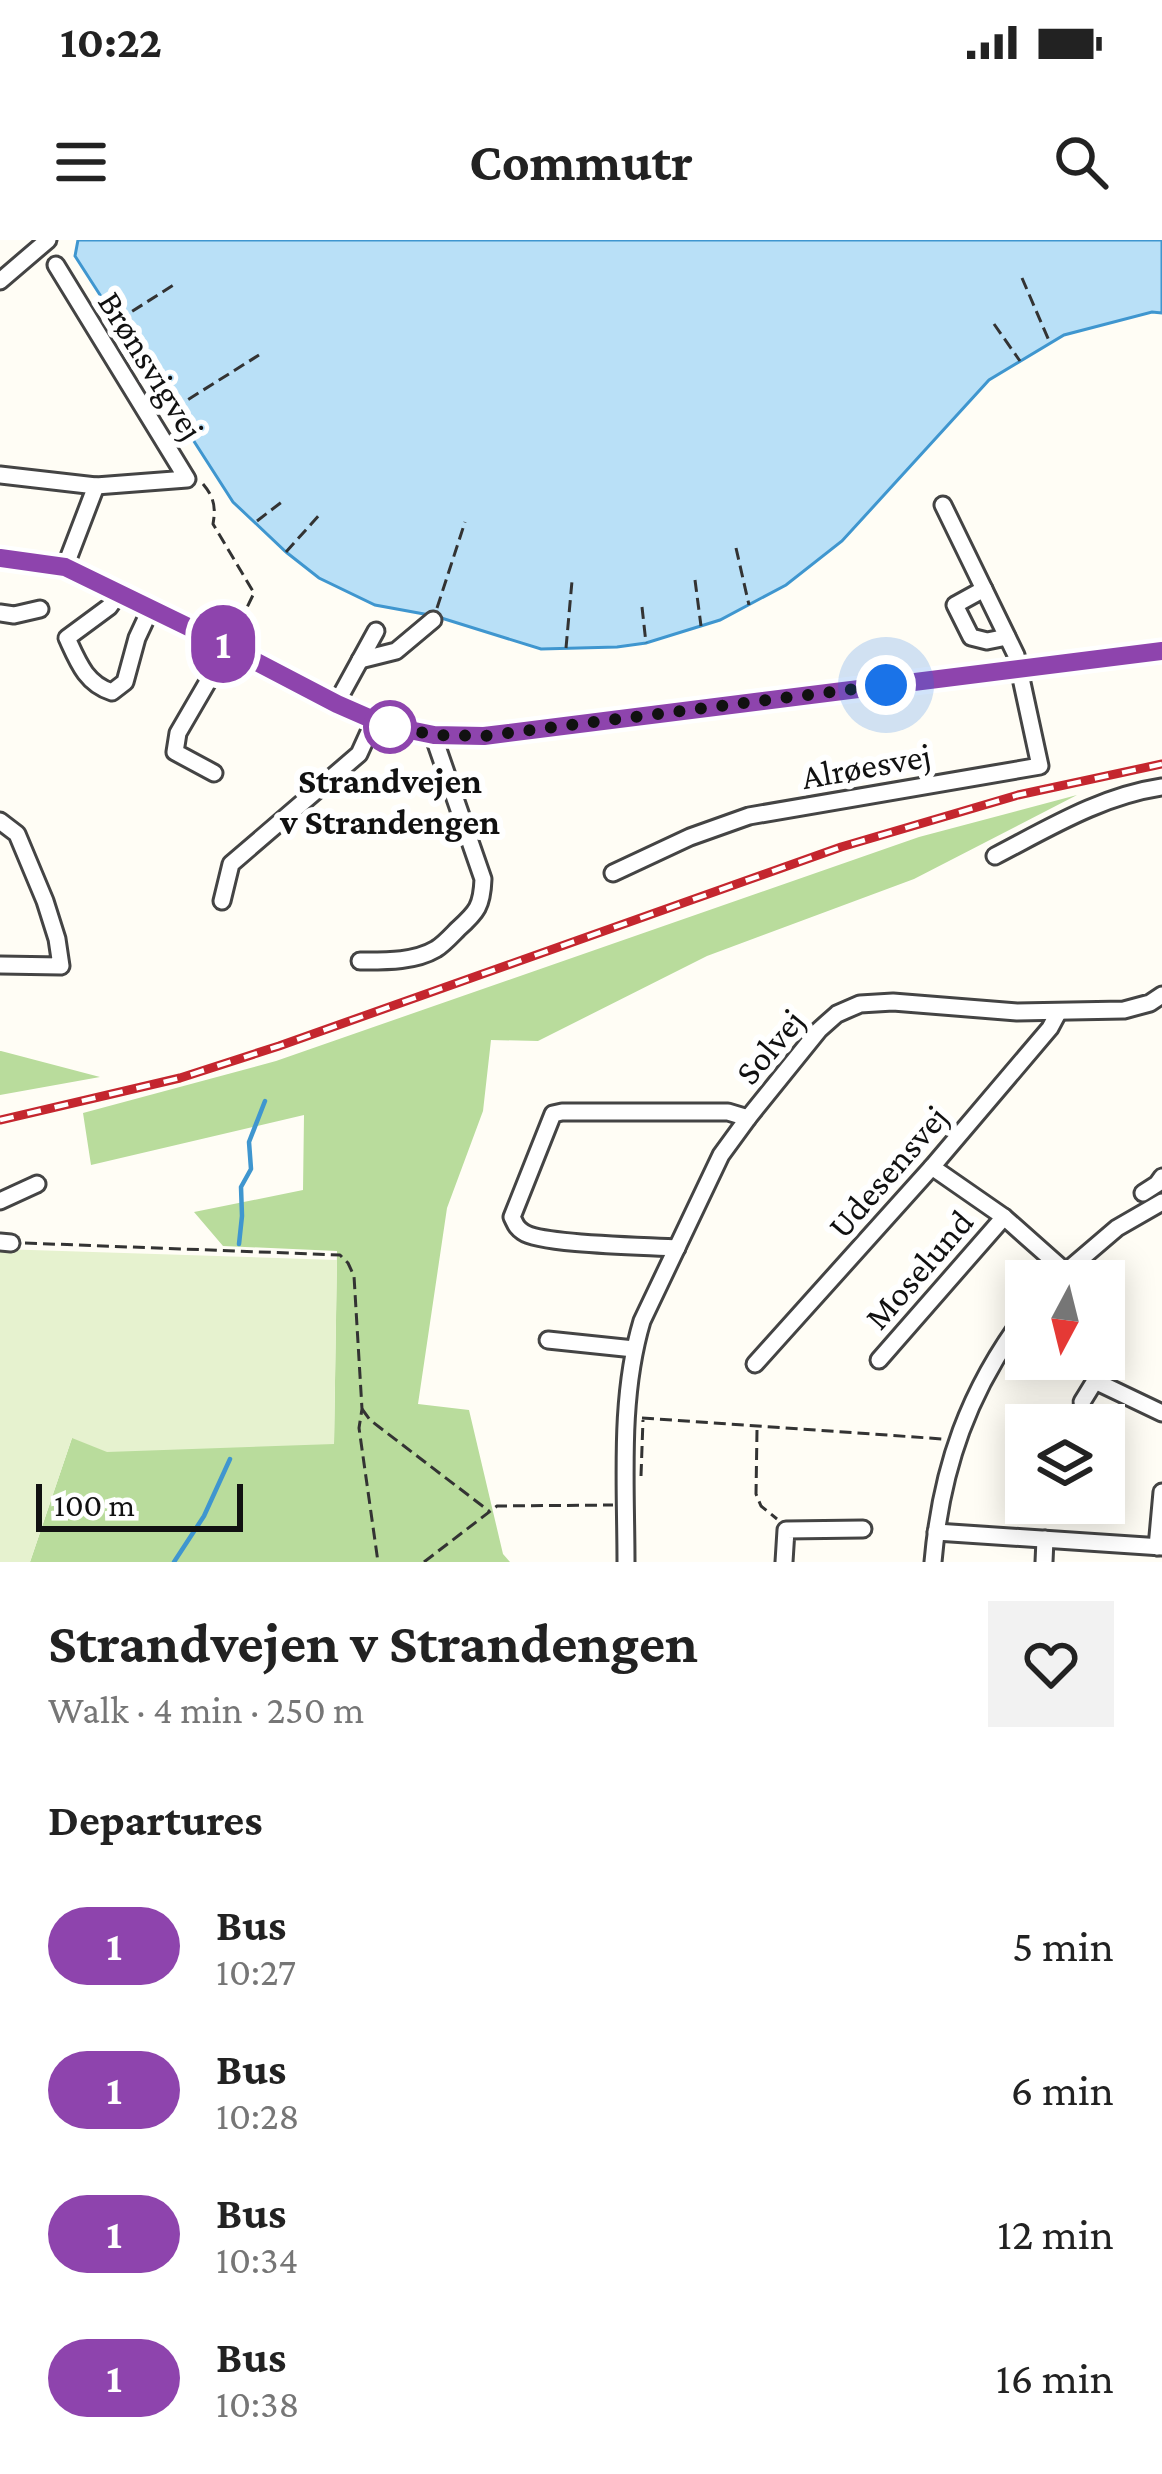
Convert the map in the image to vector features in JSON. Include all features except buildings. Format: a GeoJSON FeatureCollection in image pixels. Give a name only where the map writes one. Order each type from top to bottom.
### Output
{"type":"FeatureCollection","features":[{"type":"Feature","properties":{"kind":"street"},"geometry":{"type":"LineString","coordinates":[[0,281],[48,240]]}},
{"type":"Feature","properties":{"kind":"street","name":"Brønsvigvej"},"geometry":{"type":"LineString","coordinates":[[0,475],[96,485],[187,478],[56,266]]}},
{"type":"Feature","properties":{"kind":"street"},"geometry":{"type":"LineString","coordinates":[[65,567],[96,485]]}},
{"type":"Feature","properties":{"kind":"street"},"geometry":{"type":"LineString","coordinates":[[943,505],[1020,668]]}},
{"type":"Feature","properties":{"kind":"street"},"geometry":{"type":"LineString","coordinates":[[0,558],[65,567],[374,721],[434,735],[484,736],[1162,651]]}},
{"type":"Feature","properties":{"kind":"street"},"geometry":{"type":"LineString","coordinates":[[984,589],[955,605],[971,637],[987,641],[1007,637]]}},
{"type":"Feature","properties":{"kind":"street"},"geometry":{"type":"LineString","coordinates":[[120,592],[109,607],[67,638],[84,673],[98,688],[112,692],[125,682],[151,608]]}},
{"type":"Feature","properties":{"kind":"street"},"geometry":{"type":"LineString","coordinates":[[0,613],[40,609]]}},
{"type":"Feature","properties":{"kind":"street"},"geometry":{"type":"LineString","coordinates":[[360,660],[396,652],[434,618]]}},
{"type":"Feature","properties":{"kind":"street"},"geometry":{"type":"LineString","coordinates":[[337,704],[376,632]]}},
{"type":"Feature","properties":{"kind":"street"},"geometry":{"type":"LineString","coordinates":[[214,773],[175,752],[178,733],[228,647]]}},
{"type":"Feature","properties":{"kind":"street","name":"Alrøesvej"},"geometry":{"type":"LineString","coordinates":[[613,872],[748,816],[1040,766],[1020,668]]}},
{"type":"Feature","properties":{"kind":"street"},"geometry":{"type":"LineString","coordinates":[[222,902],[232,864],[359,754],[374,721]]}},
{"type":"Feature","properties":{"kind":"street"},"geometry":{"type":"LineString","coordinates":[[360,961],[413,957],[437,949],[482,902],[483,879],[434,735]]}},
{"type":"Feature","properties":{"kind":"street"},"geometry":{"type":"LineString","coordinates":[[995,856],[1106,801],[1162,787]]}},
{"type":"Feature","properties":{"kind":"street"},"geometry":{"type":"LineString","coordinates":[[0,821],[16,834],[45,902],[61,966],[0,965]]}},
{"type":"Feature","properties":{"kind":"street","name":"Solvej"},"geometry":{"type":"LineString","coordinates":[[626,1562],[626,1504],[635,1418],[634,1348],[642,1322],[722,1155],[818,1030],[837,1014],[860,1004],[1058,1013],[1124,1010],[1162,995]]}},
{"type":"Feature","properties":{"kind":"street","name":"Udesensvej"},"geometry":{"type":"LineString","coordinates":[[754,1364],[932,1167],[1058,1013]]}},
{"type":"Feature","properties":{"kind":"street"},"geometry":{"type":"LineString","coordinates":[[677,1248],[556,1240],[518,1229],[512,1217],[553,1114],[728,1112],[748,1118]]}},
{"type":"Feature","properties":{"kind":"street","name":"Moselund"},"geometry":{"type":"LineString","coordinates":[[932,1167],[1004,1217],[1045,1260]]}},
{"type":"Feature","properties":{"kind":"street"},"geometry":{"type":"LineString","coordinates":[[1143,1193],[1162,1177]]}},
{"type":"Feature","properties":{"kind":"street"},"geometry":{"type":"LineString","coordinates":[[0,1201],[37,1184]]}},
{"type":"Feature","properties":{"kind":"street"},"geometry":{"type":"LineString","coordinates":[[1079,1260],[1117,1228],[1162,1202]]}},
{"type":"Feature","properties":{"kind":"street","name":"Moselund"},"geometry":{"type":"LineString","coordinates":[[879,1360],[1004,1217]]}},
{"type":"Feature","properties":{"kind":"street"},"geometry":{"type":"LineString","coordinates":[[548,1340],[634,1348]]}},
{"type":"Feature","properties":{"kind":"street"},"geometry":{"type":"LineString","coordinates":[[933,1562],[943,1486],[957,1440],[988,1368],[1005,1344]]}},
{"type":"Feature","properties":{"kind":"street"},"geometry":{"type":"LineString","coordinates":[[1082,1402],[1095,1381],[1162,1413]]}},
{"type":"Feature","properties":{"kind":"street"},"geometry":{"type":"LineString","coordinates":[[935,1532],[1160,1547],[1162,1492]]}},
{"type":"Feature","properties":{"kind":"street"},"geometry":{"type":"LineString","coordinates":[[784,1562],[786,1529],[863,1528]]}},
{"type":"Feature","properties":{"kind":"street"},"geometry":{"type":"LineString","coordinates":[[1044,1562],[1045,1539]]}},
{"type":"Feature","properties":{"kind":"path"},"geometry":{"type":"LineString","coordinates":[[1022,278],[1050,343]]}},
{"type":"Feature","properties":{"kind":"path"},"geometry":{"type":"LineString","coordinates":[[117,321],[175,284]]}},
{"type":"Feature","properties":{"kind":"path"},"geometry":{"type":"LineString","coordinates":[[994,324],[1020,361]]}},
{"type":"Feature","properties":{"kind":"path"},"geometry":{"type":"LineString","coordinates":[[173,409],[259,355]]}},
{"type":"Feature","properties":{"kind":"path"},"geometry":{"type":"LineString","coordinates":[[187,478],[201,482],[213,496],[213,524],[254,592],[228,647]]}},
{"type":"Feature","properties":{"kind":"path"},"geometry":{"type":"LineString","coordinates":[[257,521],[283,501]]}},
{"type":"Feature","properties":{"kind":"path"},"geometry":{"type":"LineString","coordinates":[[286,552],[322,512]]}},
{"type":"Feature","properties":{"kind":"path"},"geometry":{"type":"LineString","coordinates":[[434,618],[465,522]]}},
{"type":"Feature","properties":{"kind":"path"},"geometry":{"type":"LineString","coordinates":[[736,548],[749,604]]}},
{"type":"Feature","properties":{"kind":"path"},"geometry":{"type":"LineString","coordinates":[[694,580],[701,626]]}},
{"type":"Feature","properties":{"kind":"path"},"geometry":{"type":"LineString","coordinates":[[566,648],[572,581]]}},
{"type":"Feature","properties":{"kind":"path"},"geometry":{"type":"LineString","coordinates":[[642,607],[646,643]]}},
{"type":"Feature","properties":{"kind":"path"},"geometry":{"type":"LineString","coordinates":[[6,1243],[340,1256],[354,1276],[362,1409],[359,1428],[378,1562]]}},
{"type":"Feature","properties":{"kind":"path"},"geometry":{"type":"LineString","coordinates":[[362,1409],[489,1514]]}},
{"type":"Feature","properties":{"kind":"path"},"geometry":{"type":"LineString","coordinates":[[640,1485],[635,1418],[957,1440]]}},
{"type":"Feature","properties":{"kind":"path"},"geometry":{"type":"LineString","coordinates":[[758,1426],[756,1494],[760,1506],[786,1529]]}},
{"type":"Feature","properties":{"kind":"path"},"geometry":{"type":"LineString","coordinates":[[424,1562],[497,1505],[626,1504]]}},
{"type":"Feature","properties":{"kind":"green space"},"geometry":{"type":"Polygon","coordinates":[[[1077,795],[914,879],[707,956],[538,1041],[491,1040],[483,1111],[447,1208],[418,1404],[469,1410],[503,1554],[510,1562],[30,1562],[72,1438],[334,1444],[337,1251],[223,1246],[194,1212],[303,1190],[304,1115],[91,1165],[83,1113],[276,1061],[919,837],[1077,795]]]}},
{"type":"Feature","properties":{"kind":"green space"},"geometry":{"type":"Polygon","coordinates":[[[1,1051],[100,1077],[0,1095],[1,1051]]]}},
{"type":"Feature","properties":{"kind":"green space"},"geometry":{"type":"Polygon","coordinates":[[[0,1249],[337,1260],[334,1444],[107,1452],[72,1438],[30,1562],[0,1562],[0,1249]]]}},
{"type":"Feature","properties":{"kind":"water"},"geometry":{"type":"Polygon","coordinates":[[[78,240],[1162,240],[1162,313],[1064,335],[989,380],[842,541],[786,585],[720,620],[646,643],[541,649],[435,616],[375,605],[319,578],[286,552],[233,502],[75,256],[78,240]]]}},
{"type":"Feature","properties":{"kind":"waterway"},"geometry":{"type":"LineString","coordinates":[[239,1244],[241,1187],[251,1169],[249,1142],[265,1101]]}},
{"type":"Feature","properties":{"kind":"waterway"},"geometry":{"type":"LineString","coordinates":[[174,1562],[204,1516],[230,1459]]}},
{"type":"Feature","properties":{"kind":"railway"},"geometry":{"type":"LineString","coordinates":[[0,1120],[180,1078],[279,1046],[841,847],[1018,795],[1162,764]]}},
{"type":"Feature","properties":{"kind":"bus line","name":"1"},"geometry":{"type":"LineString","coordinates":[[0,558],[65,567],[337,704],[385,725],[434,735],[484,736],[1162,651]]}},
{"type":"Feature","properties":{"kind":"place","name":"Strandvejen v Strandengen"},"geometry":{"type":"Point","coordinates":[390,727]}},
{"type":"Feature","properties":{"kind":"route"},"geometry":{"type":"LineString","coordinates":[[390,727],[385,725],[434,735],[484,736],[886,685]]}}]}
